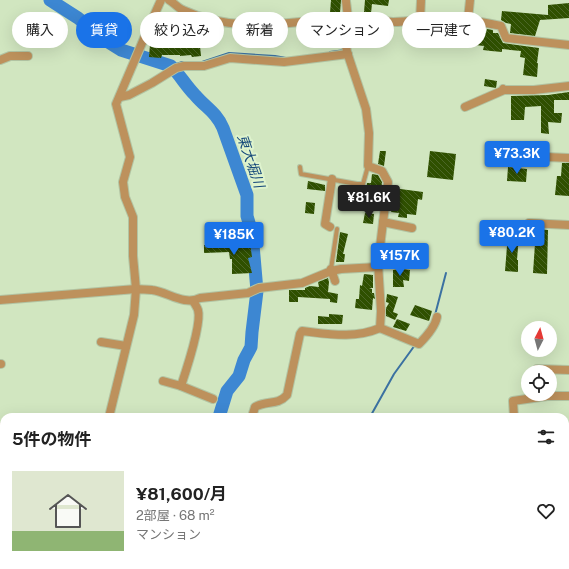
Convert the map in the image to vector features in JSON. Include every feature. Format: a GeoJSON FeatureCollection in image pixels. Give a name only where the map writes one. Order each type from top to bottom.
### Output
{"type":"FeatureCollection","features":[{"type":"Feature","properties":{"kind":"street"},"geometry":{"type":"LineString","coordinates":[[109,413],[134,315],[136,290],[133,256],[133,217],[125,197],[123,182],[130,157],[116,104],[161,0]]}},
{"type":"Feature","properties":{"kind":"street"},"geometry":{"type":"LineString","coordinates":[[169,0],[182,10],[218,22],[231,24],[296,22]]}},
{"type":"Feature","properties":{"kind":"street"},"geometry":{"type":"LineString","coordinates":[[346,0],[347,12]]}},
{"type":"Feature","properties":{"kind":"street"},"geometry":{"type":"LineString","coordinates":[[420,12],[421,0]]}},
{"type":"Feature","properties":{"kind":"street"},"geometry":{"type":"LineString","coordinates":[[469,12],[470,0]]}},
{"type":"Feature","properties":{"kind":"street"},"geometry":{"type":"LineString","coordinates":[[486,23],[501,26],[507,38],[569,45]]}},
{"type":"Feature","properties":{"kind":"street"},"geometry":{"type":"LineString","coordinates":[[347,48],[366,109],[370,150],[368,166],[382,171],[388,182],[383,222],[379,239],[378,267],[381,311],[380,328]]}},
{"type":"Feature","properties":{"kind":"street"},"geometry":{"type":"LineString","coordinates":[[120,97],[129,95],[152,83],[174,68],[184,66],[204,66],[230,58],[284,62],[347,51]]}},
{"type":"Feature","properties":{"kind":"street"},"geometry":{"type":"LineString","coordinates":[[0,60],[10,56],[28,56]]}},
{"type":"Feature","properties":{"kind":"street"},"geometry":{"type":"LineString","coordinates":[[465,108],[503,90],[534,90],[569,86]]}},
{"type":"Feature","properties":{"kind":"street"},"geometry":{"type":"LineString","coordinates":[[505,155],[569,158]]}},
{"type":"Feature","properties":{"kind":"street"},"geometry":{"type":"LineString","coordinates":[[332,179],[324,224],[333,228]]}},
{"type":"Feature","properties":{"kind":"street"},"geometry":{"type":"LineString","coordinates":[[383,222],[412,228]]}},
{"type":"Feature","properties":{"kind":"street"},"geometry":{"type":"LineString","coordinates":[[529,223],[569,225]]}},
{"type":"Feature","properties":{"kind":"street"},"geometry":{"type":"LineString","coordinates":[[0,300],[153,290],[173,297],[193,301],[200,298],[248,293],[257,288],[302,283],[331,270],[352,267],[363,269],[378,267]]}},
{"type":"Feature","properties":{"kind":"street"},"geometry":{"type":"LineString","coordinates":[[331,270],[335,281]]}},
{"type":"Feature","properties":{"kind":"street"},"geometry":{"type":"LineString","coordinates":[[181,386],[195,337],[198,319],[198,311],[193,301]]}},
{"type":"Feature","properties":{"kind":"street"},"geometry":{"type":"LineString","coordinates":[[253,413],[255,407],[261,404],[281,401],[287,396],[300,334],[302,332],[354,335],[368,333],[380,328],[419,344],[425,339],[437,317]]}},
{"type":"Feature","properties":{"kind":"street"},"geometry":{"type":"LineString","coordinates":[[101,342],[126,346]]}},
{"type":"Feature","properties":{"kind":"street"},"geometry":{"type":"LineString","coordinates":[[557,370],[569,370]]}},
{"type":"Feature","properties":{"kind":"street"},"geometry":{"type":"LineString","coordinates":[[163,381],[181,386],[212,399]]}},
{"type":"Feature","properties":{"kind":"street"},"geometry":{"type":"LineString","coordinates":[[514,413],[514,401],[547,396],[569,396]]}},
{"type":"Feature","properties":{"kind":"lane"},"geometry":{"type":"LineString","coordinates":[[300,168],[301,174],[363,184],[368,166]]}},
{"type":"Feature","properties":{"kind":"lane"},"geometry":{"type":"LineString","coordinates":[[331,270],[333,228]]}},
{"type":"Feature","properties":{"kind":"building"},"geometry":{"type":"Polygon","coordinates":[[[331,0],[341,0],[340,12],[330,12],[331,0]]]}},
{"type":"Feature","properties":{"kind":"building"},"geometry":{"type":"Polygon","coordinates":[[[365,0],[389,0],[388,6],[372,4],[371,12],[364,12],[365,0]]]}},
{"type":"Feature","properties":{"kind":"building"},"geometry":{"type":"Polygon","coordinates":[[[569,3],[569,18],[540,20],[535,36],[510,33],[511,24],[501,20],[502,11],[548,15],[548,5],[569,3]]]}},
{"type":"Feature","properties":{"kind":"building"},"geometry":{"type":"Polygon","coordinates":[[[487,29],[493,30],[493,33],[498,33],[503,43],[539,48],[537,77],[523,75],[525,58],[520,57],[521,51],[502,49],[502,52],[483,50],[484,48],[486,48],[487,29]]]}},
{"type":"Feature","properties":{"kind":"building"},"geometry":{"type":"Polygon","coordinates":[[[150,48],[200,48],[201,56],[192,57],[191,55],[162,55],[161,58],[149,57],[150,48]]]}},
{"type":"Feature","properties":{"kind":"building"},"geometry":{"type":"Polygon","coordinates":[[[485,79],[497,81],[496,88],[484,86],[485,79]]]}},
{"type":"Feature","properties":{"kind":"building"},"geometry":{"type":"Polygon","coordinates":[[[569,92],[569,100],[554,100],[554,113],[562,113],[561,123],[548,122],[549,134],[541,133],[541,106],[525,107],[524,120],[511,120],[511,96],[548,95],[569,92]]]}},
{"type":"Feature","properties":{"kind":"building"},"geometry":{"type":"Polygon","coordinates":[[[380,151],[386,151],[384,166],[378,164],[380,151]]]}},
{"type":"Feature","properties":{"kind":"building"},"geometry":{"type":"Polygon","coordinates":[[[430,151],[456,154],[453,180],[427,177],[430,151]]]}},
{"type":"Feature","properties":{"kind":"building"},"geometry":{"type":"Polygon","coordinates":[[[562,163],[569,163],[569,196],[555,195],[557,176],[561,176],[562,163]]]}},
{"type":"Feature","properties":{"kind":"building"},"geometry":{"type":"Polygon","coordinates":[[[508,167],[527,169],[526,182],[507,181],[508,167]]]}},
{"type":"Feature","properties":{"kind":"building"},"geometry":{"type":"Polygon","coordinates":[[[372,174],[378,175],[382,182],[381,193],[366,191],[367,183],[371,183],[372,174]]]}},
{"type":"Feature","properties":{"kind":"building"},"geometry":{"type":"Polygon","coordinates":[[[308,181],[325,185],[325,191],[307,189],[308,181]]]}},
{"type":"Feature","properties":{"kind":"building"},"geometry":{"type":"Polygon","coordinates":[[[393,188],[423,192],[422,200],[418,199],[416,215],[407,214],[407,218],[398,217],[399,213],[391,212],[393,188]]]}},
{"type":"Feature","properties":{"kind":"building"},"geometry":{"type":"Polygon","coordinates":[[[306,202],[315,203],[314,214],[305,213],[306,202]]]}},
{"type":"Feature","properties":{"kind":"building"},"geometry":{"type":"Polygon","coordinates":[[[365,213],[374,214],[373,224],[363,223],[365,213]]]}},
{"type":"Feature","properties":{"kind":"building"},"geometry":{"type":"Polygon","coordinates":[[[536,229],[548,230],[547,274],[533,273],[536,229]]]}},
{"type":"Feature","properties":{"kind":"building"},"geometry":{"type":"Polygon","coordinates":[[[340,232],[348,234],[343,254],[345,254],[344,262],[336,262],[340,232]]]}},
{"type":"Feature","properties":{"kind":"building"},"geometry":{"type":"Polygon","coordinates":[[[508,234],[519,235],[517,260],[518,272],[505,271],[508,234]]]}},
{"type":"Feature","properties":{"kind":"building"},"geometry":{"type":"Polygon","coordinates":[[[250,243],[252,257],[248,258],[252,273],[232,274],[232,259],[230,259],[229,252],[204,253],[204,245],[223,244],[246,247],[250,243]]]}},
{"type":"Feature","properties":{"kind":"building"},"geometry":{"type":"Polygon","coordinates":[[[393,270],[410,270],[409,281],[403,280],[404,287],[393,287],[393,270]]]}},
{"type":"Feature","properties":{"kind":"building"},"geometry":{"type":"Polygon","coordinates":[[[364,274],[373,275],[373,288],[369,288],[372,289],[375,299],[373,298],[372,310],[355,308],[356,299],[359,299],[360,285],[362,286],[364,274]]]}},
{"type":"Feature","properties":{"kind":"building"},"geometry":{"type":"Polygon","coordinates":[[[328,278],[328,292],[338,294],[337,303],[330,302],[330,299],[298,297],[298,302],[289,302],[289,290],[305,290],[305,288],[310,286],[319,287],[318,282],[328,278]]]}},
{"type":"Feature","properties":{"kind":"building"},"geometry":{"type":"Polygon","coordinates":[[[387,294],[398,297],[393,312],[398,314],[395,320],[386,316],[386,308],[389,303],[386,302],[387,294]]]}},
{"type":"Feature","properties":{"kind":"building"},"geometry":{"type":"Polygon","coordinates":[[[415,305],[432,311],[429,321],[410,315],[415,305]]]}},
{"type":"Feature","properties":{"kind":"building"},"geometry":{"type":"Polygon","coordinates":[[[329,314],[343,315],[342,324],[318,324],[318,316],[329,317],[329,314]]]}},
{"type":"Feature","properties":{"kind":"building"},"geometry":{"type":"Polygon","coordinates":[[[397,319],[410,324],[406,331],[393,327],[397,319]]]}},
{"type":"Feature","properties":{"kind":"waterway","name":"東大堀川"},"geometry":{"type":"LineString","coordinates":[[50,0],[78,18],[105,40],[121,50],[171,66],[192,92],[214,114],[223,128],[247,195],[247,216],[252,233],[257,291],[251,347],[244,360],[239,376],[227,391],[220,413]]}},
{"type":"Feature","properties":{"kind":"waterway"},"geometry":{"type":"LineString","coordinates":[[330,52],[345,50]]}},
{"type":"Feature","properties":{"kind":"waterway"},"geometry":{"type":"LineString","coordinates":[[202,62],[229,53],[286,58]]}},
{"type":"Feature","properties":{"kind":"waterway"},"geometry":{"type":"LineString","coordinates":[[171,66],[182,62],[198,62]]}},
{"type":"Feature","properties":{"kind":"waterway"},"geometry":{"type":"LineString","coordinates":[[435,315],[446,273]]}},
{"type":"Feature","properties":{"kind":"waterway"},"geometry":{"type":"LineString","coordinates":[[372,413],[394,374],[415,345]]}}]}
